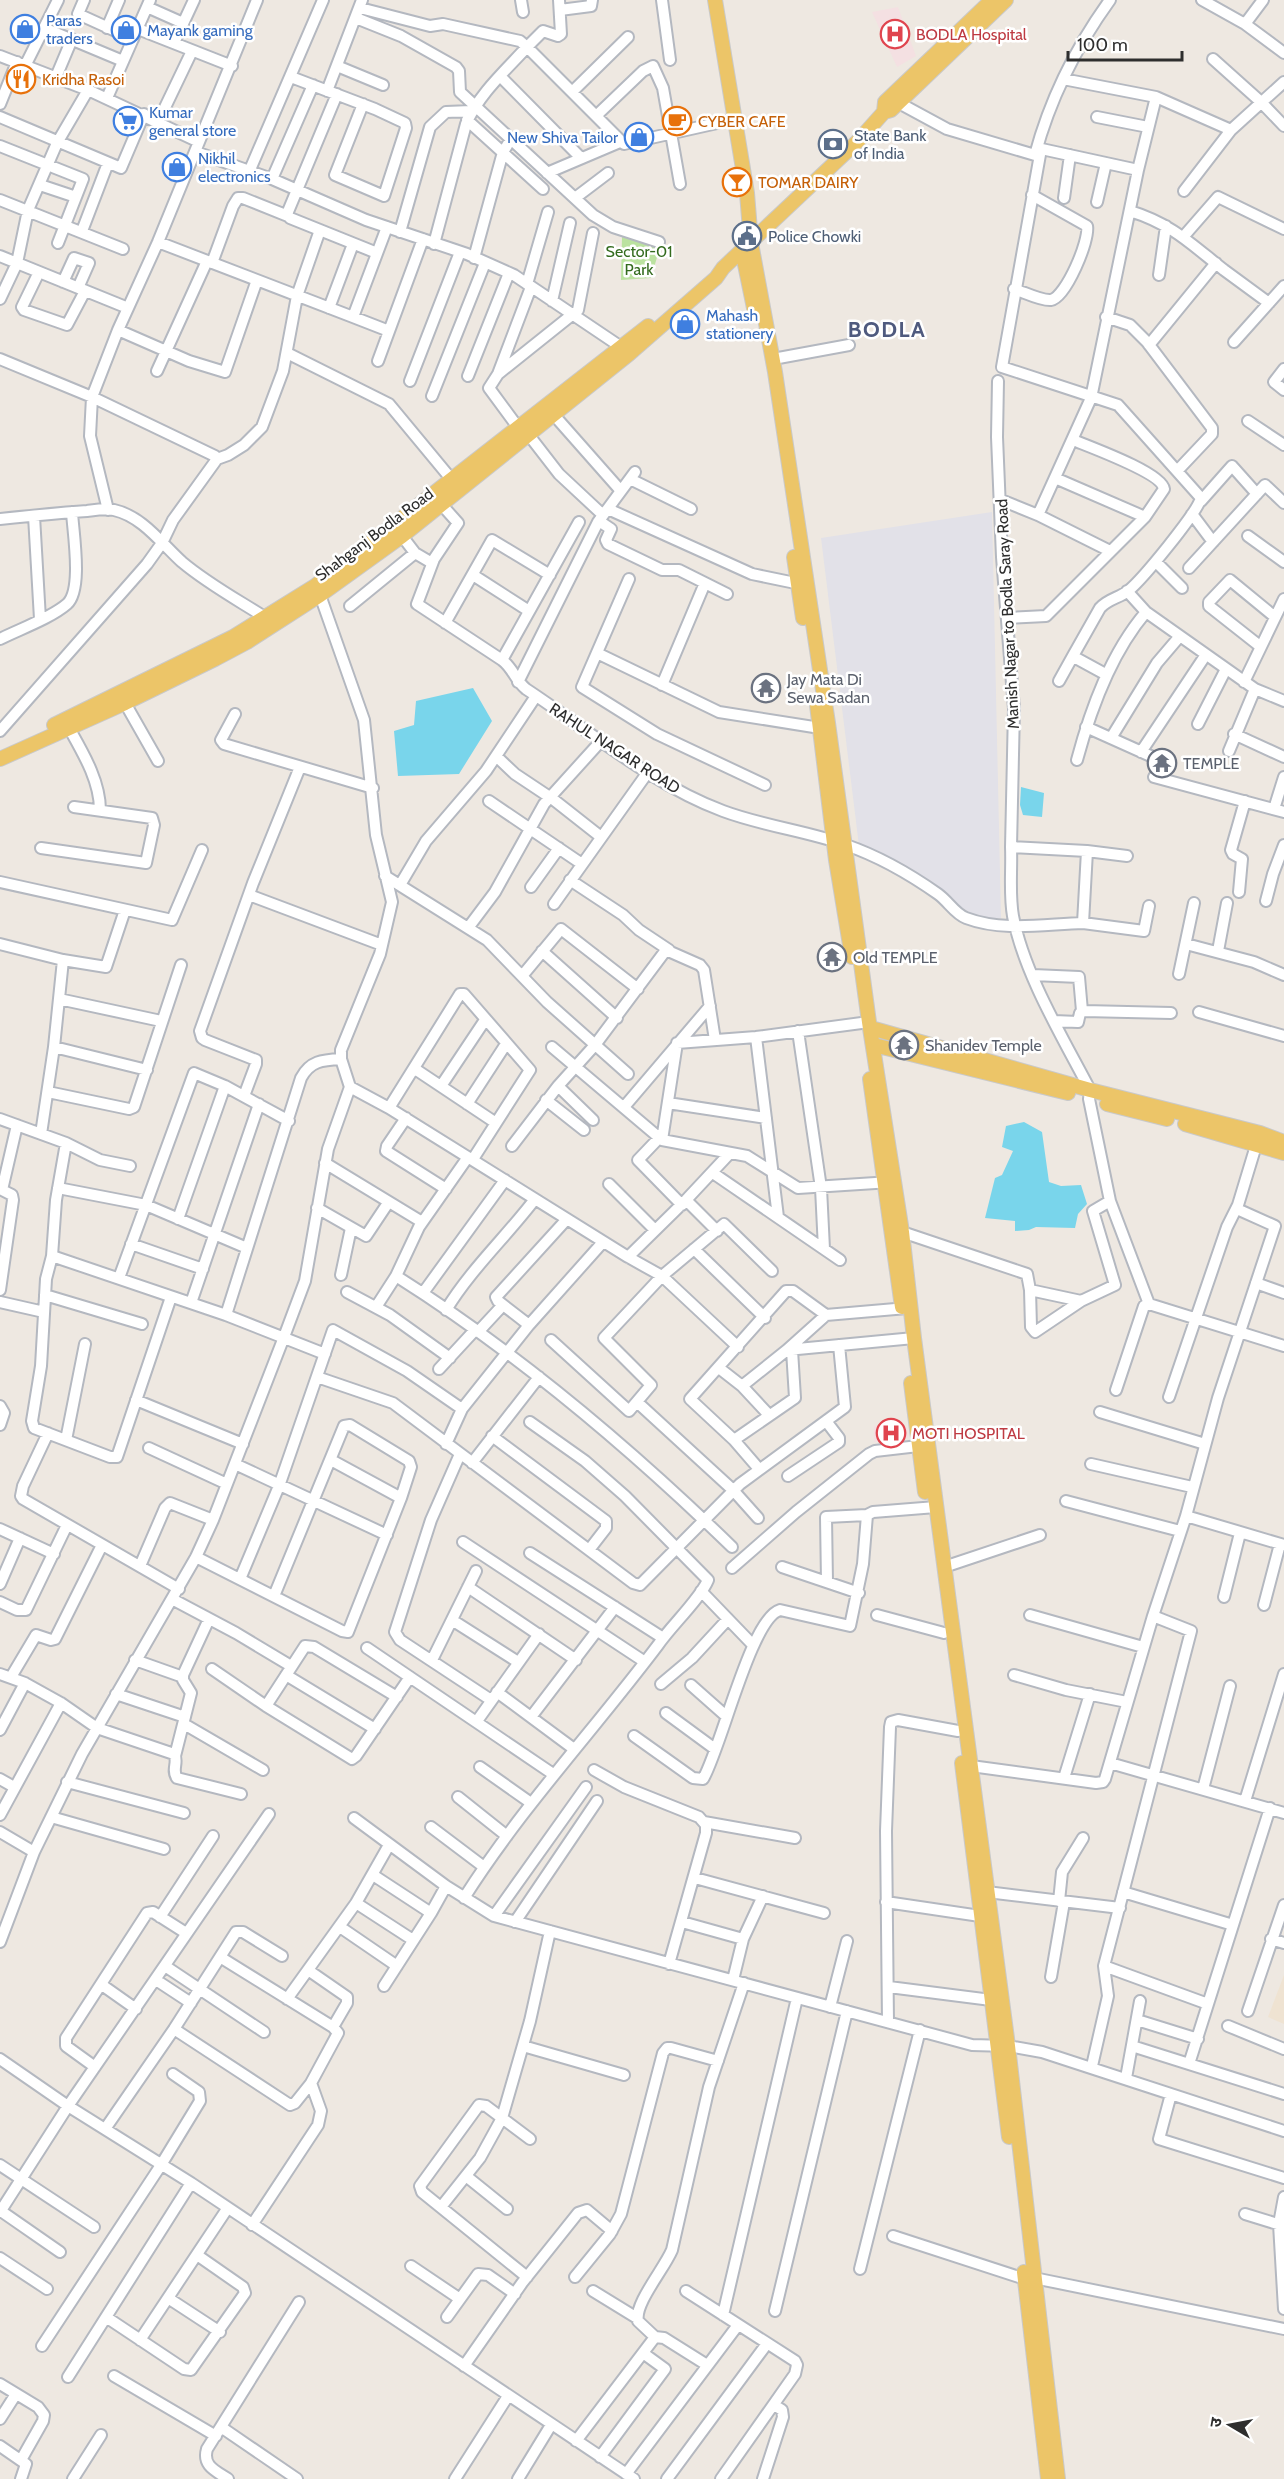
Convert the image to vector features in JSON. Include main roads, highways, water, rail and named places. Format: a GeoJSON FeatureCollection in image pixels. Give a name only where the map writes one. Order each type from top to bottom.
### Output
{"type":"FeatureCollection","features":[{"type":"Feature","properties":{"kind":"main road"},"geometry":{"type":"LineString","coordinates":[[715,0],[747,192],[747,246],[764,361],[802,585],[868,1025],[932,1507],[944,1633],[980,1916],[1002,2046],[1044,2404],[1058,2479]]}},
{"type":"Feature","properties":{"kind":"main road"},"geometry":{"type":"LineString","coordinates":[[884,112],[885,102],[992,0]]}},
{"type":"Feature","properties":{"kind":"main road","name":"Shahganj Bodla Road"},"geometry":{"type":"LineString","coordinates":[[0,759],[125,703],[247,642],[320,595],[402,536],[441,504],[494,453],[716,278],[723,268],[859,140],[884,112],[891,110],[899,103],[1006,0]]}},
{"type":"Feature","properties":{"kind":"main road"},"geometry":{"type":"LineString","coordinates":[[747,246],[773,359],[820,728],[840,843]]}},
{"type":"Feature","properties":{"kind":"main road","name":"Shahganj Bodla Road"},"geometry":{"type":"LineString","coordinates":[[522,430],[553,414],[626,350]]}},
{"type":"Feature","properties":{"kind":"main road","name":"Shahganj Bodla Road"},"geometry":{"type":"LineString","coordinates":[[0,750],[205,652],[266,618],[328,577],[452,480],[494,453]]}},
{"type":"Feature","properties":{"kind":"main road"},"geometry":{"type":"LineString","coordinates":[[868,1025],[874,1045],[889,1182],[902,1232],[906,1308]]}},
{"type":"Feature","properties":{"kind":"main road"},"geometry":{"type":"LineString","coordinates":[[868,1025],[1089,1095]]}},
{"type":"Feature","properties":{"kind":"main road"},"geometry":{"type":"LineString","coordinates":[[874,1045],[1089,1095],[1258,1139],[1284,1142]]}},
{"type":"Feature","properties":{"kind":"main road"},"geometry":{"type":"LineString","coordinates":[[1258,1139],[1284,1153]]}},
{"type":"Feature","properties":{"kind":"main road"},"geometry":{"type":"LineString","coordinates":[[932,1507],[944,1567],[971,1766],[987,1892],[995,2001]]}},
{"type":"Feature","properties":{"kind":"main road"},"geometry":{"type":"LineString","coordinates":[[1044,2404],[1048,2479]]}},
{"type":"Feature","properties":{"kind":"water"},"geometry":{"type":"Polygon","coordinates":[[[473,688],[492,721],[459,774],[398,776],[394,731],[414,725],[416,701],[473,688]]]}},
{"type":"Feature","properties":{"kind":"water"},"geometry":{"type":"Polygon","coordinates":[[[1021,787],[1044,793],[1042,817],[1023,815],[1020,805],[1021,787]]]}},
{"type":"Feature","properties":{"kind":"water"},"geometry":{"type":"Polygon","coordinates":[[[1024,1122],[1042,1132],[1049,1182],[1061,1186],[1081,1185],[1087,1204],[1078,1214],[1075,1228],[1036,1227],[1015,1231],[1015,1221],[985,1218],[995,1178],[1002,1175],[1013,1151],[1002,1147],[1006,1126],[1024,1122]]]}},
{"type":"Feature","properties":{"kind":"place","name":"Paras traders"},"geometry":{"type":"Point","coordinates":[25,29]}},
{"type":"Feature","properties":{"kind":"place","name":"Mayank gaming"},"geometry":{"type":"Point","coordinates":[126,30]}},
{"type":"Feature","properties":{"kind":"place","name":"BODLA Hospital"},"geometry":{"type":"Point","coordinates":[895,34]}},
{"type":"Feature","properties":{"kind":"place","name":"Kridha Rasoi"},"geometry":{"type":"Point","coordinates":[21,79]}},
{"type":"Feature","properties":{"kind":"place","name":"Kumar general store"},"geometry":{"type":"Point","coordinates":[128,121]}},
{"type":"Feature","properties":{"kind":"place","name":"CYBER CAFE"},"geometry":{"type":"Point","coordinates":[677,121]}},
{"type":"Feature","properties":{"kind":"place","name":"New Shiva Tailor"},"geometry":{"type":"Point","coordinates":[639,137]}},
{"type":"Feature","properties":{"kind":"place","name":"State Bank of India"},"geometry":{"type":"Point","coordinates":[833,144]}},
{"type":"Feature","properties":{"kind":"place","name":"Nikhil electronics"},"geometry":{"type":"Point","coordinates":[177,167]}},
{"type":"Feature","properties":{"kind":"place","name":"TOMAR DAIRY"},"geometry":{"type":"Point","coordinates":[737,182]}},
{"type":"Feature","properties":{"kind":"place","name":"Police Chowki"},"geometry":{"type":"Point","coordinates":[747,236]}},
{"type":"Feature","properties":{"kind":"place","name":"Mahash stationery"},"geometry":{"type":"Point","coordinates":[685,324]}},
{"type":"Feature","properties":{"kind":"place","name":"Jay Mata Di Sewa Sadan"},"geometry":{"type":"Point","coordinates":[766,688]}},
{"type":"Feature","properties":{"kind":"place","name":"TEMPLE"},"geometry":{"type":"Point","coordinates":[1162,763]}},
{"type":"Feature","properties":{"kind":"place","name":"Old TEMPLE"},"geometry":{"type":"Point","coordinates":[832,957]}},
{"type":"Feature","properties":{"kind":"place","name":"Shanidev Temple"},"geometry":{"type":"Point","coordinates":[904,1045]}},
{"type":"Feature","properties":{"kind":"place","name":"MOTI HOSPITAL"},"geometry":{"type":"Point","coordinates":[891,1433]}},
{"type":"Feature","properties":{"kind":"district","name":"BODLA"},"geometry":{"type":"Point","coordinates":[887,329]}},
{"type":"Feature","properties":{"kind":"park label","name":"Sector-01 Park"},"geometry":{"type":"Point","coordinates":[639,260]}}]}
